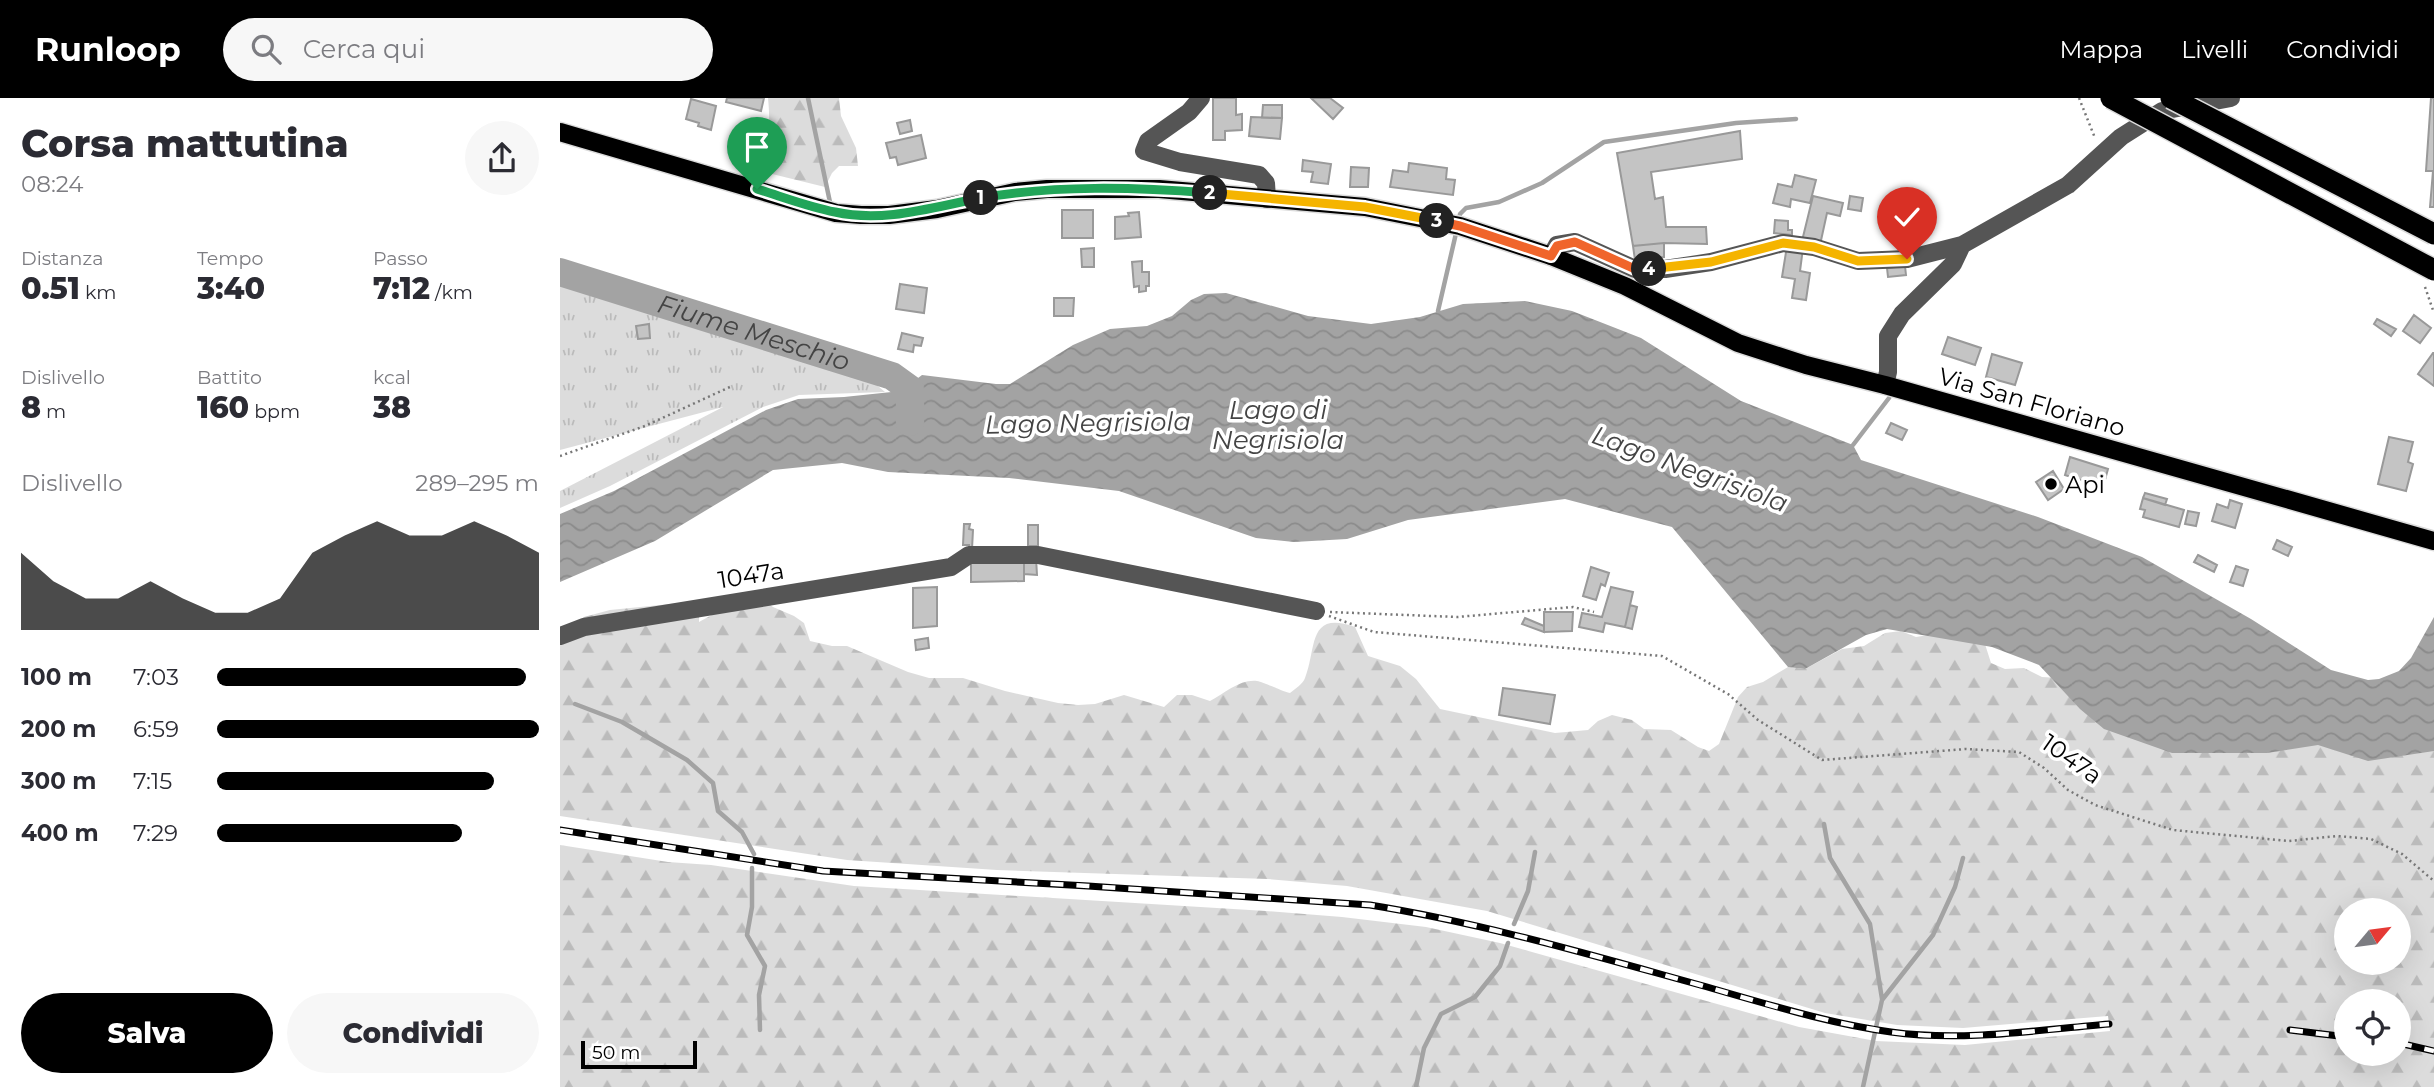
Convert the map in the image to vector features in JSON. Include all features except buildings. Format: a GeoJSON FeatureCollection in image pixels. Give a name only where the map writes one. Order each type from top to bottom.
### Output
{"type":"FeatureCollection","features":[{"type":"Feature","properties":{"kind":"highway"},"geometry":{"type":"LineString","coordinates":[[2110,98],[2434,270]]}},
{"type":"Feature","properties":{"kind":"highway"},"geometry":{"type":"LineString","coordinates":[[2171,98],[2434,234]]}},
{"type":"Feature","properties":{"kind":"main road","name":"Via San Floriano"},"geometry":{"type":"LineString","coordinates":[[560,132],[836,213],[889,215],[1047,189],[1159,189],[1365,207],[1457,225],[1551,256],[1625,286],[1738,343],[1806,365],[2434,541]]}},
{"type":"Feature","properties":{"kind":"street"},"geometry":{"type":"LineString","coordinates":[[1201,98],[1189,112],[1148,141],[1144,150],[1180,162],[1259,174],[1266,183],[1267,198]]}},
{"type":"Feature","properties":{"kind":"street"},"geometry":{"type":"LineString","coordinates":[[1551,256],[1557,246],[1575,242],[1635,269],[1665,269],[1711,262],[1783,243],[1814,247],[1858,261],[1907,259],[1962,245],[2068,185],[2121,136],[2162,111],[2231,98]]}},
{"type":"Feature","properties":{"kind":"street"},"geometry":{"type":"LineString","coordinates":[[1885,385],[1888,372],[1888,336],[1902,314],[1953,264],[1962,245]]}},
{"type":"Feature","properties":{"kind":"street","name":"1047a"},"geometry":{"type":"LineString","coordinates":[[560,636],[584,627],[951,567],[969,555],[1038,555],[1316,611]]}},
{"type":"Feature","properties":{"kind":"path"},"geometry":{"type":"LineString","coordinates":[[2079,98],[2102,154]]}},
{"type":"Feature","properties":{"kind":"path"},"geometry":{"type":"LineString","coordinates":[[560,456],[645,426],[732,386]]}},
{"type":"Feature","properties":{"kind":"path"},"geometry":{"type":"LineString","coordinates":[[1316,611],[1457,617],[1573,607],[1594,612]]}},
{"type":"Feature","properties":{"kind":"path","name":"1047a"},"geometry":{"type":"LineString","coordinates":[[1316,611],[1374,632],[1662,656],[1728,694],[1758,719],[1822,760],[1966,749],[2019,752],[2044,768],[2067,790],[2095,805],[2173,830],[2289,841],[2337,836],[2371,839],[2402,854],[2434,881]]}},
{"type":"Feature","properties":{"kind":"green space"},"geometry":{"type":"Polygon","coordinates":[[[768,98],[839,98],[841,116],[856,148],[858,166],[839,166],[825,187],[756,170],[768,135],[768,98]]]}},
{"type":"Feature","properties":{"kind":"green space"},"geometry":{"type":"Polygon","coordinates":[[[560,281],[865,375],[885,392],[799,395],[763,407],[610,486],[560,508],[560,491],[723,407],[560,450],[560,281]]]}},
{"type":"Feature","properties":{"kind":"green space"},"geometry":{"type":"Polygon","coordinates":[[[760,596],[773,607],[804,623],[810,641],[847,646],[929,678],[963,678],[1058,703],[1095,704],[1124,695],[1164,707],[1177,695],[1192,695],[1210,701],[1239,684],[1251,681],[1290,693],[1304,680],[1313,644],[1321,628],[1340,623],[1355,627],[1368,656],[1400,666],[1416,679],[1440,709],[1555,733],[1588,730],[1598,721],[1612,715],[1632,720],[1644,729],[1671,730],[1709,751],[1719,744],[1738,697],[1747,687],[1763,682],[1788,667],[1805,669],[1842,649],[1864,646],[1885,633],[1901,631],[1916,637],[1941,633],[1984,641],[1991,663],[2005,669],[2024,668],[2042,677],[2060,678],[2434,747],[2434,1087],[560,1087],[560,845],[854,886],[1266,911],[1426,927],[1500,943],[1799,1027],[1876,1041],[1965,1045],[2110,1031],[2108,1016],[1963,1028],[1897,1025],[1825,1013],[1487,911],[1347,886],[1268,879],[997,870],[847,860],[560,816],[560,636],[584,617],[610,610],[690,602],[699,614],[699,622],[717,612],[760,596]]]}},
{"type":"Feature","properties":{"kind":"water","name":"Lago di Negrisiola"},"geometry":{"type":"Polygon","coordinates":[[[1226,293],[1308,316],[1371,324],[1420,317],[1463,304],[1525,301],[1572,311],[1641,338],[1741,401],[1853,445],[1861,460],[2038,517],[2142,557],[2251,619],[2331,670],[2368,680],[2379,679],[2399,671],[2411,658],[2434,617],[2434,751],[2368,761],[2318,745],[2267,753],[2172,753],[2104,729],[2080,709],[2039,665],[1992,647],[1887,629],[1866,635],[1805,669],[1788,667],[1672,527],[1565,499],[1408,520],[1347,539],[1294,542],[1256,538],[1119,491],[1009,478],[888,472],[842,463],[773,470],[655,541],[560,582],[560,514],[614,491],[766,410],[798,399],[901,391],[922,375],[1010,384],[1073,345],[1110,329],[1147,326],[1172,316],[1191,300],[1204,294],[1226,293]]]}},
{"type":"Feature","properties":{"kind":"waterway"},"geometry":{"type":"LineString","coordinates":[[808,98],[831,207]]}},
{"type":"Feature","properties":{"kind":"waterway"},"geometry":{"type":"LineString","coordinates":[[1459,220],[1460,214],[1466,208],[1499,202],[1542,183],[1604,142],[1736,123],[1796,119]]}},
{"type":"Feature","properties":{"kind":"waterway"},"geometry":{"type":"LineString","coordinates":[[1438,311],[1457,229]]}},
{"type":"Feature","properties":{"kind":"waterway","name":"Fiume Meschio"},"geometry":{"type":"LineString","coordinates":[[560,272],[892,376],[910,389],[910,422]]}},
{"type":"Feature","properties":{"kind":"waterway"},"geometry":{"type":"LineString","coordinates":[[1853,445],[1889,398]]}},
{"type":"Feature","properties":{"kind":"waterway"},"geometry":{"type":"LineString","coordinates":[[575,704],[622,722],[687,760],[713,783],[718,811],[742,832],[754,854]]}},
{"type":"Feature","properties":{"kind":"waterway"},"geometry":{"type":"LineString","coordinates":[[1824,824],[1830,858],[1870,924],[1882,999]]}},
{"type":"Feature","properties":{"kind":"waterway"},"geometry":{"type":"LineString","coordinates":[[1514,924],[1528,891],[1535,852]]}},
{"type":"Feature","properties":{"kind":"waterway"},"geometry":{"type":"LineString","coordinates":[[1863,1087],[1882,1000],[1933,935],[1955,887],[1963,858]]}},
{"type":"Feature","properties":{"kind":"waterway"},"geometry":{"type":"LineString","coordinates":[[752,868],[752,907],[747,935],[765,966],[759,995],[760,1030]]}},
{"type":"Feature","properties":{"kind":"waterway"},"geometry":{"type":"LineString","coordinates":[[1416,1087],[1424,1048],[1441,1014],[1475,997],[1500,966],[1508,943]]}},
{"type":"Feature","properties":{"kind":"railway"},"geometry":{"type":"LineString","coordinates":[[560,830],[823,871],[1370,905],[1495,930],[1795,1012],[1891,1032],[1973,1035],[2109,1024]]}},
{"type":"Feature","properties":{"kind":"railway"},"geometry":{"type":"LineString","coordinates":[[2290,1030],[2334,1035]]}},
{"type":"Feature","properties":{"kind":"railway"},"geometry":{"type":"LineString","coordinates":[[2411,1046],[2434,1051]]}},
{"type":"Feature","properties":{"kind":"place","name":"Api"},"geometry":{"type":"Point","coordinates":[2051,484]}},
{"type":"Feature","properties":{"kind":"route"},"geometry":{"type":"LineString","coordinates":[[757,189],[836,213],[861,215],[889,215],[936,209],[980,198],[1047,189],[1159,189],[1365,207],[1460,226],[1551,256],[1557,246],[1575,242],[1635,269],[1665,269],[1711,262],[1783,243],[1814,247],[1858,261],[1907,259]]}},
{"type":"Feature","properties":{"kind":"water label","name":"Lago Negrisiola"},"geometry":{"type":"Point","coordinates":[1088,423]}},
{"type":"Feature","properties":{"kind":"water label","name":"Lago Negrisiola"},"geometry":{"type":"Point","coordinates":[1690,469]}}]}
